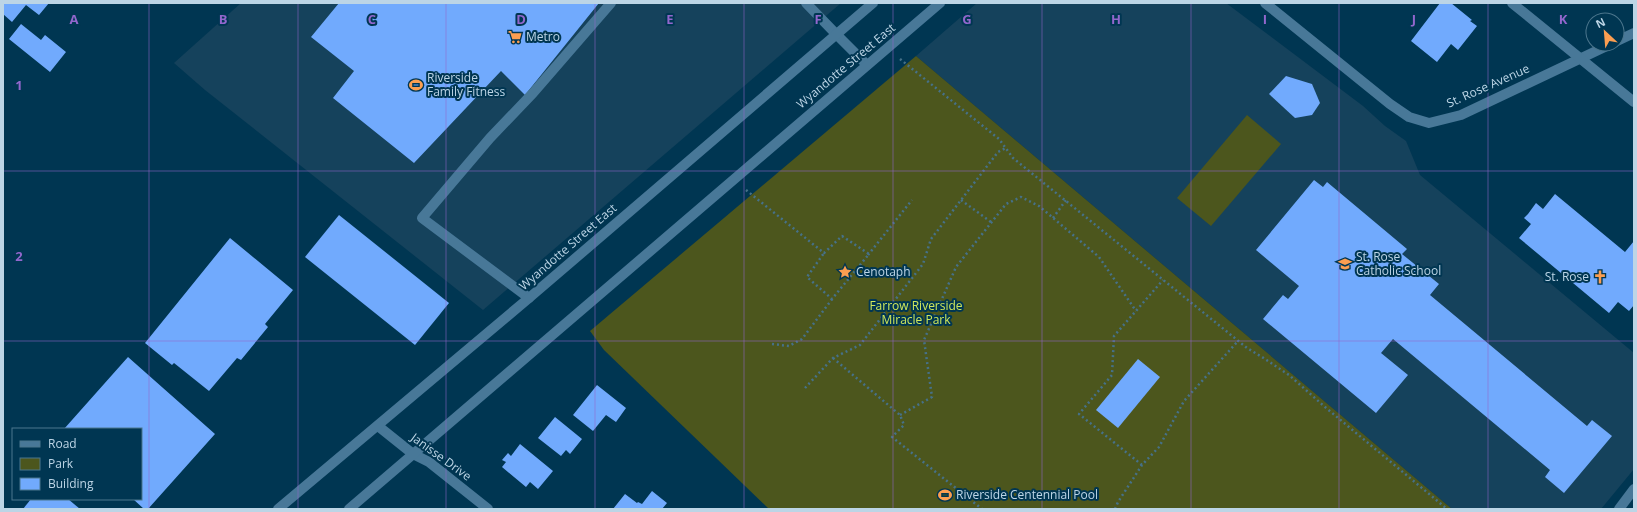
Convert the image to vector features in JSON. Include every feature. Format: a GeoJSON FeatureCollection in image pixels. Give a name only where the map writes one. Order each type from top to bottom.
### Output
{"type":"FeatureCollection","features":[{"type":"Feature","properties":{"kind":"main road"},"geometry":{"type":"LineString","coordinates":[[529,298],[422,218],[490,138],[538,87],[612,3]]}},
{"type":"Feature","properties":{"kind":"main road"},"geometry":{"type":"LineString","coordinates":[[806,3],[867,65]]}},
{"type":"Feature","properties":{"kind":"main road","name":"Wyandotte Street East"},"geometry":{"type":"LineString","coordinates":[[278,509],[529,298],[872,3]]}},
{"type":"Feature","properties":{"kind":"main road","name":"Wyandotte Street East"},"geometry":{"type":"LineString","coordinates":[[349,509],[940,3]]}},
{"type":"Feature","properties":{"kind":"main road","name":"St. Rose Avenue"},"geometry":{"type":"LineString","coordinates":[[1265,3],[1390,104],[1409,117],[1429,123],[1461,115],[1594,52]]}},
{"type":"Feature","properties":{"kind":"main road"},"geometry":{"type":"LineString","coordinates":[[1512,3],[1634,102]]}},
{"type":"Feature","properties":{"kind":"main road","name":"Janisse Drive"},"geometry":{"type":"LineString","coordinates":[[378,426],[413,454],[430,462],[488,509]]}},
{"type":"Feature","properties":{"kind":"main road"},"geometry":{"type":"LineString","coordinates":[[1619,509],[1634,489]]}},
{"type":"Feature","properties":{"kind":"path"},"geometry":{"type":"LineString","coordinates":[[896,56],[999,139],[1013,158],[1238,341],[1289,375],[1447,509]]}},
{"type":"Feature","properties":{"kind":"path"},"geometry":{"type":"LineString","coordinates":[[805,388],[833,358],[860,345],[923,264],[931,239],[998,152],[1006,148]]}},
{"type":"Feature","properties":{"kind":"path"},"geometry":{"type":"LineString","coordinates":[[743,187],[824,253]]}},
{"type":"Feature","properties":{"kind":"path"},"geometry":{"type":"LineString","coordinates":[[900,415],[932,397],[924,340],[956,268],[1006,204],[1021,197],[1039,206],[1099,257],[1136,311]]}},
{"type":"Feature","properties":{"kind":"path"},"geometry":{"type":"LineString","coordinates":[[772,344],[789,346],[802,339],[832,299],[912,200]]}},
{"type":"Feature","properties":{"kind":"path"},"geometry":{"type":"LineString","coordinates":[[961,200],[991,222]]}},
{"type":"Feature","properties":{"kind":"path"},"geometry":{"type":"LineString","coordinates":[[1053,218],[1066,200]]}},
{"type":"Feature","properties":{"kind":"path"},"geometry":{"type":"LineString","coordinates":[[832,299],[807,277],[824,253],[842,236],[869,254]]}},
{"type":"Feature","properties":{"kind":"path"},"geometry":{"type":"LineString","coordinates":[[1142,465],[1079,414],[1112,375],[1114,336],[1163,280]]}},
{"type":"Feature","properties":{"kind":"path"},"geometry":{"type":"LineString","coordinates":[[1115,509],[1142,465],[1159,447],[1184,401],[1238,341]]}},
{"type":"Feature","properties":{"kind":"path"},"geometry":{"type":"LineString","coordinates":[[833,358],[900,415],[904,425],[892,437],[982,509]]}},
{"type":"Feature","properties":{"kind":"shaded area"},"geometry":{"type":"Polygon","coordinates":[[[241,3],[841,3],[483,310],[205,90],[174,63],[241,3]]]}},
{"type":"Feature","properties":{"kind":"shaded area","name":"St. Rose Catholic School"},"geometry":{"type":"Polygon","coordinates":[[[977,3],[1226,3],[1363,106],[1385,126],[1406,141],[1420,175],[1634,353],[1634,469],[1601,509],[1452,509],[916,56],[977,3]]]}},
{"type":"Feature","properties":{"kind":"green space","name":"Farrow Riverside Miracle Park"},"geometry":{"type":"Polygon","coordinates":[[[916,56],[1452,509],[769,509],[604,350],[590,331],[916,56]]]}},
{"type":"Feature","properties":{"kind":"green space"},"geometry":{"type":"Polygon","coordinates":[[[1247,115],[1281,144],[1211,226],[1177,198],[1247,115]]]}},
{"type":"Feature","properties":{"kind":"building"},"geometry":{"type":"Polygon","coordinates":[[[3,3],[49,3],[39,15],[26,5],[12,22],[3,14],[3,3]]]}},
{"type":"Feature","properties":{"kind":"building","name":"Riverside Family Fitness"},"geometry":{"type":"Polygon","coordinates":[[[339,3],[599,3],[525,95],[501,71],[414,163],[333,98],[354,71],[311,37],[339,3]]]}},
{"type":"Feature","properties":{"kind":"building"},"geometry":{"type":"Polygon","coordinates":[[[1440,3],[1451,3],[1477,26],[1458,50],[1451,44],[1437,62],[1411,41],[1440,3]]]}},
{"type":"Feature","properties":{"kind":"building"},"geometry":{"type":"Polygon","coordinates":[[[21,24],[41,40],[45,35],[66,52],[50,72],[9,39],[21,24]]]}},
{"type":"Feature","properties":{"kind":"building"},"geometry":{"type":"Polygon","coordinates":[[[1286,76],[1312,84],[1320,103],[1312,115],[1295,118],[1269,94],[1286,76]]]}},
{"type":"Feature","properties":{"kind":"building"},"geometry":{"type":"Polygon","coordinates":[[[1314,180],[1323,187],[1327,182],[1407,249],[1402,254],[1439,284],[1430,295],[1587,426],[1592,420],[1612,436],[1564,493],[1545,477],[1550,470],[1393,339],[1381,353],[1408,375],[1376,413],[1263,319],[1283,295],[1288,299],[1299,286],[1256,250],[1314,180]]]}},
{"type":"Feature","properties":{"kind":"building","name":"St. Rose"},"geometry":{"type":"Polygon","coordinates":[[[1555,194],[1625,252],[1634,241],[1634,305],[1629,311],[1618,302],[1609,313],[1519,238],[1531,224],[1524,218],[1536,203],[1543,209],[1555,194]]]}},
{"type":"Feature","properties":{"kind":"building"},"geometry":{"type":"Polygon","coordinates":[[[339,215],[449,303],[415,345],[305,257],[339,215]]]}},
{"type":"Feature","properties":{"kind":"building"},"geometry":{"type":"Polygon","coordinates":[[[230,238],[293,290],[265,324],[268,327],[241,360],[237,358],[209,391],[174,363],[172,365],[145,343],[230,238]]]}},
{"type":"Feature","properties":{"kind":"building"},"geometry":{"type":"Polygon","coordinates":[[[128,357],[215,434],[148,509],[144,509],[134,500],[142,500],[142,428],[65,428],[128,357]]]}},
{"type":"Feature","properties":{"kind":"building"},"geometry":{"type":"Polygon","coordinates":[[[1138,359],[1160,377],[1118,428],[1096,410],[1138,359]]]}},
{"type":"Feature","properties":{"kind":"building"},"geometry":{"type":"Polygon","coordinates":[[[597,385],[626,408],[616,422],[606,415],[593,431],[573,415],[597,385]]]}},
{"type":"Feature","properties":{"kind":"building"},"geometry":{"type":"Polygon","coordinates":[[[555,417],[582,439],[570,454],[566,450],[561,456],[538,438],[555,417]]]}},
{"type":"Feature","properties":{"kind":"building"},"geometry":{"type":"Polygon","coordinates":[[[520,444],[553,471],[538,489],[530,482],[526,487],[502,467],[506,462],[502,460],[508,453],[511,456],[520,444]]]}},
{"type":"Feature","properties":{"kind":"building"},"geometry":{"type":"Polygon","coordinates":[[[652,491],[667,503],[662,509],[613,509],[625,494],[637,503],[642,504],[652,491]]]}},
{"type":"Feature","properties":{"kind":"building"},"geometry":{"type":"Polygon","coordinates":[[[30,500],[69,500],[80,509],[23,509],[30,500]]]}},
{"type":"Feature","properties":{"kind":"place","name":"Metro"},"geometry":{"type":"Point","coordinates":[515,37]}},
{"type":"Feature","properties":{"kind":"place","name":"Riverside Family Fitness"},"geometry":{"type":"Point","coordinates":[416,85]}},
{"type":"Feature","properties":{"kind":"place","name":"St. Rose Catholic School"},"geometry":{"type":"Point","coordinates":[1345,264]}},
{"type":"Feature","properties":{"kind":"place","name":"Cenotaph"},"geometry":{"type":"Point","coordinates":[845,272]}},
{"type":"Feature","properties":{"kind":"place","name":"St. Rose"},"geometry":{"type":"Point","coordinates":[1600,277]}},
{"type":"Feature","properties":{"kind":"place","name":"Riverside Centennial Pool"},"geometry":{"type":"Point","coordinates":[945,495]}}]}
